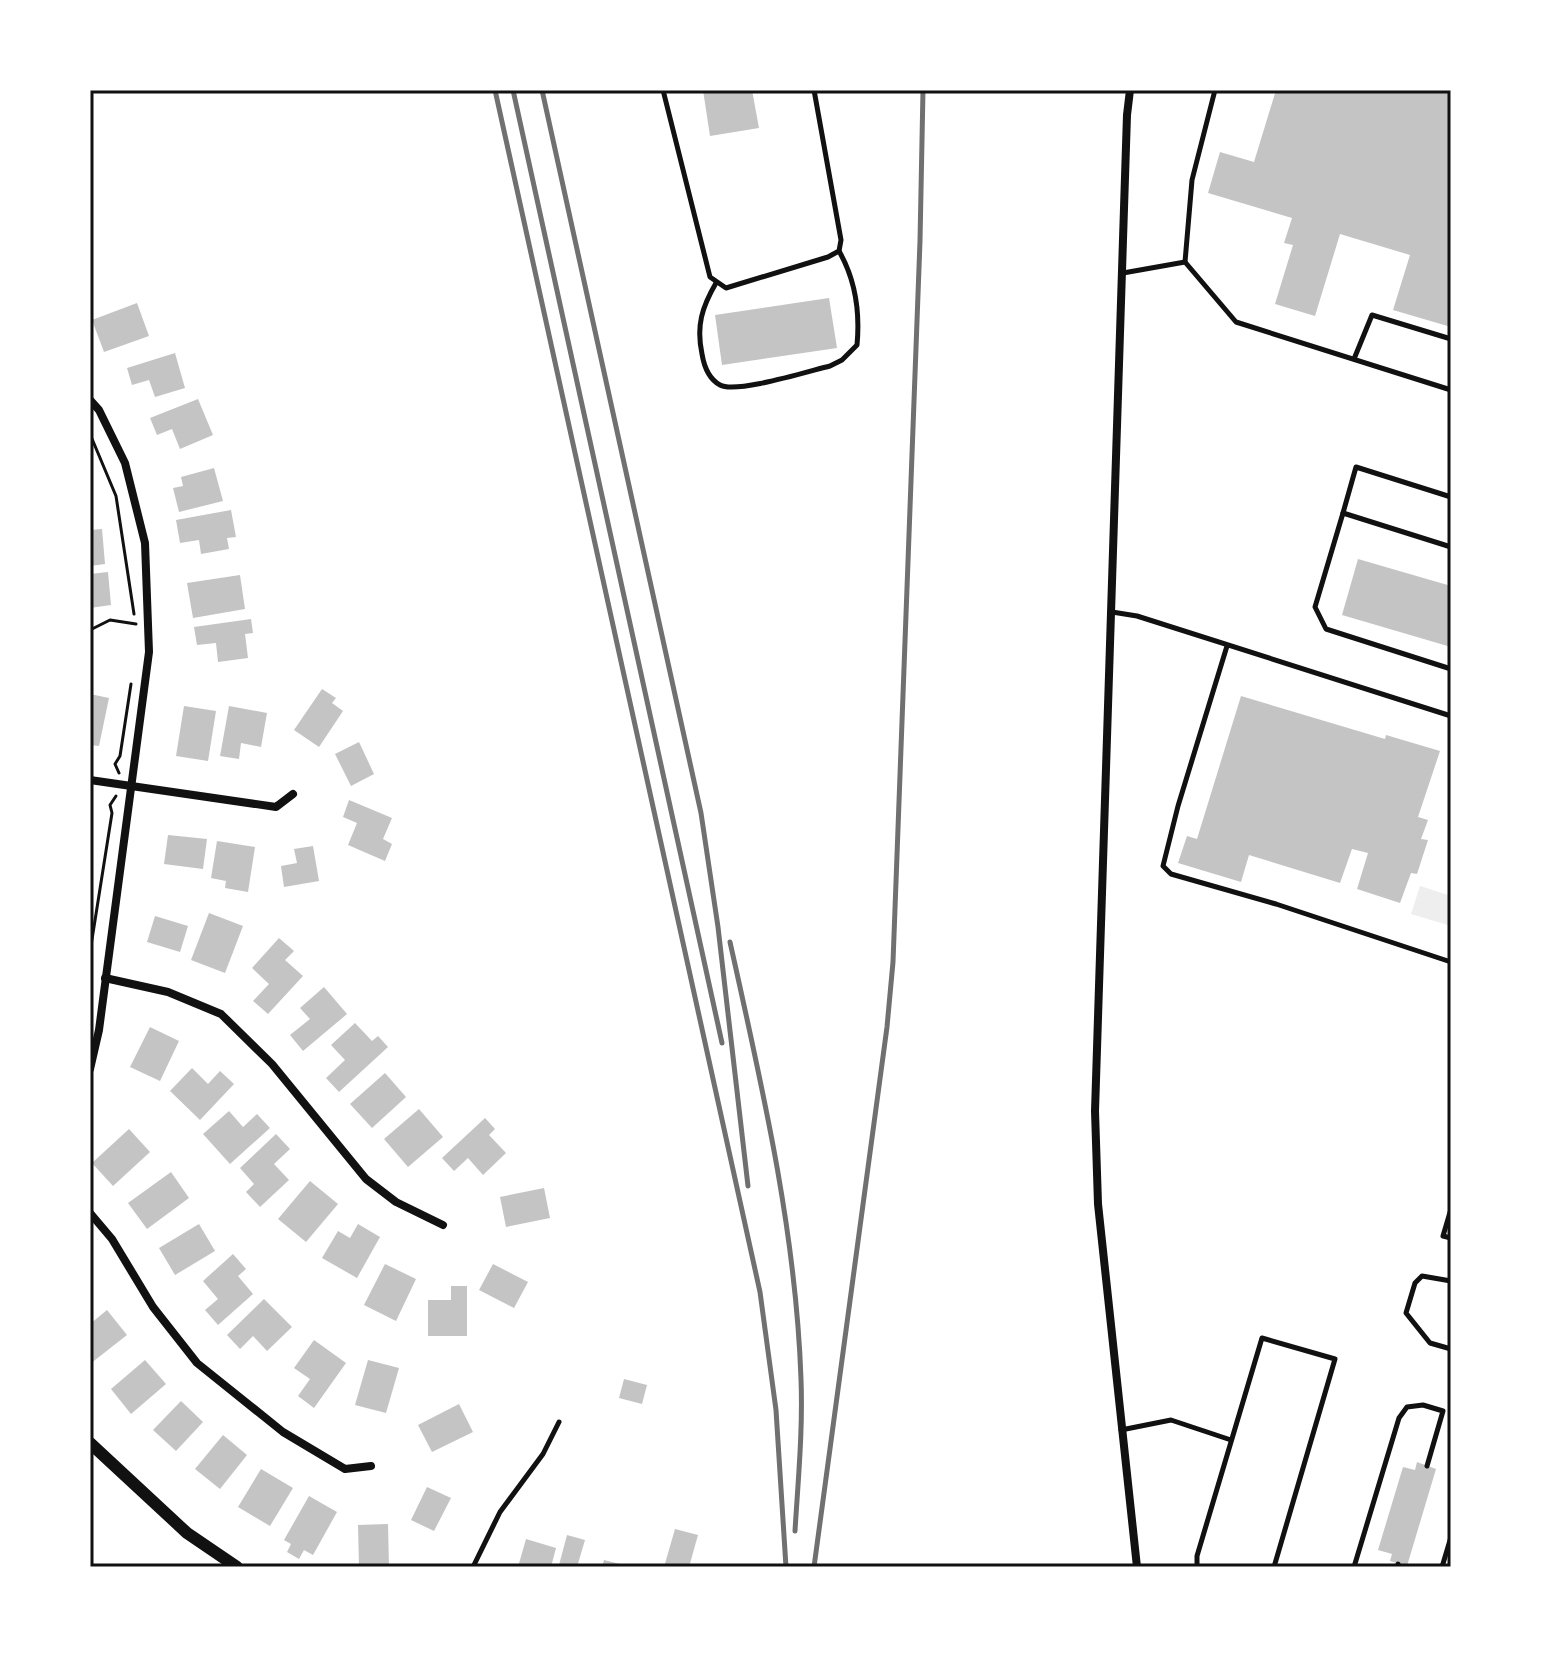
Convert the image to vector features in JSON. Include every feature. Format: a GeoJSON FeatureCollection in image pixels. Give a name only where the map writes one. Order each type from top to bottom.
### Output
{"type":"FeatureCollection","features":[{"type":"Feature","properties":{"kind":"street"},"geometry":{"type":"LineString","coordinates":[[1130,90],[1095,1111],[1098,1204],[1137,1567]]}},
{"type":"Feature","properties":{"kind":"street"},"geometry":{"type":"LineString","coordinates":[[90,400],[99,410],[125,463],[145,543],[149,652],[99,1030],[90,1069]]}},
{"type":"Feature","properties":{"kind":"street"},"geometry":{"type":"LineString","coordinates":[[90,780],[276,807],[293,794]]}},
{"type":"Feature","properties":{"kind":"street"},"geometry":{"type":"LineString","coordinates":[[105,978],[168,992],[221,1014],[272,1064],[366,1179],[396,1202],[443,1225]]}},
{"type":"Feature","properties":{"kind":"street"},"geometry":{"type":"LineString","coordinates":[[90,1213],[112,1239],[153,1307],[197,1363],[283,1432],[345,1469],[371,1466]]}},
{"type":"Feature","properties":{"kind":"street"},"geometry":{"type":"LineString","coordinates":[[90,1443],[187,1533],[237,1567]]}},
{"type":"Feature","properties":{"kind":"lane"},"geometry":{"type":"LineString","coordinates":[[663,90],[710,277],[716,283],[726,288],[839,251]]}},
{"type":"Feature","properties":{"kind":"lane"},"geometry":{"type":"LineString","coordinates":[[716,283],[702,310],[698,326],[704,363],[718,385],[736,388],[830,366],[842,360],[857,345],[852,279],[839,251],[841,240],[814,90]]}},
{"type":"Feature","properties":{"kind":"lane"},"geometry":{"type":"LineString","coordinates":[[1215,90],[1192,180],[1185,262],[1236,322],[1451,390]]}},
{"type":"Feature","properties":{"kind":"lane"},"geometry":{"type":"LineString","coordinates":[[1123,273],[1185,262]]}},
{"type":"Feature","properties":{"kind":"lane"},"geometry":{"type":"LineString","coordinates":[[1354,359],[1372,315],[1451,339]]}},
{"type":"Feature","properties":{"kind":"lane"},"geometry":{"type":"LineString","coordinates":[[1451,497],[1356,467],[1315,607],[1326,629],[1451,669]]}},
{"type":"Feature","properties":{"kind":"lane"},"geometry":{"type":"LineString","coordinates":[[1343,513],[1451,547]]}},
{"type":"Feature","properties":{"kind":"lane"},"geometry":{"type":"LineString","coordinates":[[1112,612],[1137,616],[1451,716]]}},
{"type":"Feature","properties":{"kind":"lane"},"geometry":{"type":"LineString","coordinates":[[1227,646],[1163,866],[1171,874],[1276,904],[1451,962]]}},
{"type":"Feature","properties":{"kind":"lane"},"geometry":{"type":"LineString","coordinates":[[1451,1209],[1443,1236],[1451,1238]]}},
{"type":"Feature","properties":{"kind":"lane"},"geometry":{"type":"LineString","coordinates":[[1451,1281],[1422,1276],[1415,1283],[1406,1313],[1430,1343],[1451,1349]]}},
{"type":"Feature","properties":{"kind":"lane"},"geometry":{"type":"LineString","coordinates":[[1197,1567],[1197,1556],[1262,1338],[1335,1359],[1274,1567]]}},
{"type":"Feature","properties":{"kind":"lane"},"geometry":{"type":"LineString","coordinates":[[1354,1567],[1399,1418],[1407,1407],[1423,1405],[1451,1413]]}},
{"type":"Feature","properties":{"kind":"lane"},"geometry":{"type":"LineString","coordinates":[[1427,1466],[1443,1411]]}},
{"type":"Feature","properties":{"kind":"lane"},"geometry":{"type":"LineString","coordinates":[[1121,1430],[1171,1420],[1231,1440]]}},
{"type":"Feature","properties":{"kind":"lane"},"geometry":{"type":"LineString","coordinates":[[473,1567],[500,1512],[543,1454],[559,1422]]}},
{"type":"Feature","properties":{"kind":"lane"},"geometry":{"type":"LineString","coordinates":[[1442,1567],[1451,1537]]}},
{"type":"Feature","properties":{"kind":"path"},"geometry":{"type":"LineString","coordinates":[[90,434],[116,496],[136,631]]}},
{"type":"Feature","properties":{"kind":"path"},"geometry":{"type":"LineString","coordinates":[[90,630],[110,620],[136,624]]}},
{"type":"Feature","properties":{"kind":"path"},"geometry":{"type":"LineString","coordinates":[[90,952],[112,813],[110,805],[115,800],[118,784],[119,769],[115,764],[120,756],[134,679]]}},
{"type":"Feature","properties":{"kind":"shaded area"},"geometry":{"type":"Polygon","coordinates":[[[1420,886],[1451,896],[1451,926],[1411,914],[1420,886]]]}},
{"type":"Feature","properties":{"kind":"building"},"geometry":{"type":"Polygon","coordinates":[[[703,90],[752,90],[759,128],[710,136],[703,90]]]}},
{"type":"Feature","properties":{"kind":"building"},"geometry":{"type":"Polygon","coordinates":[[[1276,90],[1451,90],[1451,327],[1393,310],[1410,255],[1340,234],[1315,316],[1275,304],[1293,245],[1284,243],[1292,218],[1208,193],[1220,152],[1254,162],[1276,90]]]}},
{"type":"Feature","properties":{"kind":"building"},"geometry":{"type":"Polygon","coordinates":[[[829,298],[837,348],[722,365],[715,315],[829,298]]]}},
{"type":"Feature","properties":{"kind":"building"},"geometry":{"type":"Polygon","coordinates":[[[137,303],[149,336],[104,352],[92,320],[137,303]]]}},
{"type":"Feature","properties":{"kind":"building"},"geometry":{"type":"Polygon","coordinates":[[[175,353],[185,388],[155,397],[149,380],[132,385],[127,368],[175,353]]]}},
{"type":"Feature","properties":{"kind":"building"},"geometry":{"type":"Polygon","coordinates":[[[198,399],[213,435],[180,449],[172,429],[157,435],[150,418],[198,399]]]}},
{"type":"Feature","properties":{"kind":"building"},"geometry":{"type":"Polygon","coordinates":[[[214,468],[223,501],[179,512],[173,488],[183,486],[181,477],[214,468]]]}},
{"type":"Feature","properties":{"kind":"building"},"geometry":{"type":"Polygon","coordinates":[[[231,510],[236,537],[227,538],[229,549],[201,554],[199,540],[180,543],[176,520],[231,510]]]}},
{"type":"Feature","properties":{"kind":"building"},"geometry":{"type":"Polygon","coordinates":[[[102,529],[105,564],[90,566],[90,530],[102,529]]]}},
{"type":"Feature","properties":{"kind":"building"},"geometry":{"type":"Polygon","coordinates":[[[1358,559],[1451,586],[1451,647],[1342,615],[1358,559]]]}},
{"type":"Feature","properties":{"kind":"building"},"geometry":{"type":"Polygon","coordinates":[[[108,572],[111,605],[90,608],[90,574],[108,572]]]}},
{"type":"Feature","properties":{"kind":"building"},"geometry":{"type":"Polygon","coordinates":[[[240,575],[245,609],[193,618],[187,583],[240,575]]]}},
{"type":"Feature","properties":{"kind":"building"},"geometry":{"type":"Polygon","coordinates":[[[251,619],[253,633],[245,634],[248,658],[218,662],[216,643],[197,645],[194,627],[251,619]]]}},
{"type":"Feature","properties":{"kind":"building"},"geometry":{"type":"Polygon","coordinates":[[[322,689],[336,698],[332,703],[343,711],[319,747],[294,730],[322,689]]]}},
{"type":"Feature","properties":{"kind":"building"},"geometry":{"type":"Polygon","coordinates":[[[90,694],[109,698],[99,746],[90,745],[90,694]]]}},
{"type":"Feature","properties":{"kind":"building"},"geometry":{"type":"Polygon","coordinates":[[[1241,696],[1385,739],[1386,735],[1440,751],[1418,817],[1428,820],[1421,839],[1428,840],[1417,874],[1411,873],[1400,903],[1357,889],[1368,853],[1352,849],[1340,883],[1249,855],[1241,882],[1178,863],[1187,836],[1197,839],[1241,696]]]}},
{"type":"Feature","properties":{"kind":"building"},"geometry":{"type":"Polygon","coordinates":[[[184,706],[216,711],[208,761],[176,756],[184,706]]]}},
{"type":"Feature","properties":{"kind":"building"},"geometry":{"type":"Polygon","coordinates":[[[229,706],[267,713],[261,747],[241,743],[239,759],[220,756],[229,706]]]}},
{"type":"Feature","properties":{"kind":"building"},"geometry":{"type":"Polygon","coordinates":[[[359,742],[374,774],[351,786],[335,754],[359,742]]]}},
{"type":"Feature","properties":{"kind":"building"},"geometry":{"type":"Polygon","coordinates":[[[349,800],[392,818],[383,839],[392,844],[385,861],[348,845],[357,823],[343,817],[349,800]]]}},
{"type":"Feature","properties":{"kind":"building"},"geometry":{"type":"Polygon","coordinates":[[[168,835],[207,839],[203,869],[164,864],[168,835]]]}},
{"type":"Feature","properties":{"kind":"building"},"geometry":{"type":"Polygon","coordinates":[[[217,841],[255,847],[248,892],[225,888],[226,881],[211,878],[217,841]]]}},
{"type":"Feature","properties":{"kind":"building"},"geometry":{"type":"Polygon","coordinates":[[[313,846],[319,881],[284,887],[281,866],[297,863],[294,849],[313,846]]]}},
{"type":"Feature","properties":{"kind":"building"},"geometry":{"type":"Polygon","coordinates":[[[209,913],[243,926],[225,973],[191,960],[209,913]]]}},
{"type":"Feature","properties":{"kind":"building"},"geometry":{"type":"Polygon","coordinates":[[[155,916],[188,926],[180,952],[147,942],[155,916]]]}},
{"type":"Feature","properties":{"kind":"building"},"geometry":{"type":"Polygon","coordinates":[[[279,938],[294,951],[285,960],[303,976],[268,1014],[253,1001],[269,984],[252,968],[279,938]]]}},
{"type":"Feature","properties":{"kind":"building"},"geometry":{"type":"Polygon","coordinates":[[[324,987],[347,1014],[303,1051],[290,1035],[310,1019],[300,1008],[324,987]]]}},
{"type":"Feature","properties":{"kind":"building"},"geometry":{"type":"Polygon","coordinates":[[[355,1023],[372,1041],[378,1036],[388,1047],[339,1092],[326,1078],[345,1060],[331,1045],[355,1023]]]}},
{"type":"Feature","properties":{"kind":"building"},"geometry":{"type":"Polygon","coordinates":[[[150,1027],[179,1041],[160,1081],[130,1067],[150,1027]]]}},
{"type":"Feature","properties":{"kind":"building"},"geometry":{"type":"Polygon","coordinates":[[[192,1068],[208,1084],[220,1071],[234,1084],[200,1120],[170,1091],[192,1068]]]}},
{"type":"Feature","properties":{"kind":"building"},"geometry":{"type":"Polygon","coordinates":[[[385,1073],[406,1097],[372,1128],[350,1104],[385,1073]]]}},
{"type":"Feature","properties":{"kind":"building"},"geometry":{"type":"Polygon","coordinates":[[[419,1109],[443,1137],[408,1167],[384,1139],[419,1109]]]}},
{"type":"Feature","properties":{"kind":"building"},"geometry":{"type":"Polygon","coordinates":[[[229,1111],[243,1127],[257,1114],[270,1128],[230,1164],[203,1134],[229,1111]]]}},
{"type":"Feature","properties":{"kind":"building"},"geometry":{"type":"Polygon","coordinates":[[[485,1118],[495,1129],[489,1135],[506,1153],[483,1175],[468,1158],[454,1171],[442,1158],[485,1118]]]}},
{"type":"Feature","properties":{"kind":"building"},"geometry":{"type":"Polygon","coordinates":[[[129,1129],[150,1152],[113,1186],[92,1163],[129,1129]]]}},
{"type":"Feature","properties":{"kind":"building"},"geometry":{"type":"Polygon","coordinates":[[[276,1134],[290,1149],[274,1164],[289,1180],[260,1207],[246,1192],[254,1184],[240,1168],[276,1134]]]}},
{"type":"Feature","properties":{"kind":"building"},"geometry":{"type":"Polygon","coordinates":[[[171,1172],[189,1198],[147,1229],[128,1203],[171,1172]]]}},
{"type":"Feature","properties":{"kind":"building"},"geometry":{"type":"Polygon","coordinates":[[[310,1181],[338,1204],[306,1242],[278,1219],[310,1181]]]}},
{"type":"Feature","properties":{"kind":"building"},"geometry":{"type":"Polygon","coordinates":[[[544,1188],[550,1218],[506,1227],[500,1197],[544,1188]]]}},
{"type":"Feature","properties":{"kind":"building"},"geometry":{"type":"Polygon","coordinates":[[[199,1224],[215,1251],[175,1275],[159,1248],[199,1224]]]}},
{"type":"Feature","properties":{"kind":"building"},"geometry":{"type":"Polygon","coordinates":[[[358,1224],[380,1237],[357,1278],[322,1258],[338,1231],[350,1238],[358,1224]]]}},
{"type":"Feature","properties":{"kind":"building"},"geometry":{"type":"Polygon","coordinates":[[[233,1254],[246,1269],[238,1276],[253,1294],[218,1325],[205,1310],[218,1299],[203,1281],[233,1254]]]}},
{"type":"Feature","properties":{"kind":"building"},"geometry":{"type":"Polygon","coordinates":[[[385,1264],[416,1279],[396,1321],[364,1305],[385,1264]]]}},
{"type":"Feature","properties":{"kind":"building"},"geometry":{"type":"Polygon","coordinates":[[[493,1264],[528,1282],[514,1308],[479,1290],[493,1264]]]}},
{"type":"Feature","properties":{"kind":"building"},"geometry":{"type":"Polygon","coordinates":[[[451,1286],[467,1286],[467,1336],[428,1336],[428,1300],[451,1300],[451,1286]]]}},
{"type":"Feature","properties":{"kind":"building"},"geometry":{"type":"Polygon","coordinates":[[[264,1299],[292,1327],[267,1351],[253,1336],[240,1349],[227,1335],[264,1299]]]}},
{"type":"Feature","properties":{"kind":"building"},"geometry":{"type":"Polygon","coordinates":[[[107,1310],[127,1335],[90,1364],[90,1324],[107,1310]]]}},
{"type":"Feature","properties":{"kind":"building"},"geometry":{"type":"Polygon","coordinates":[[[314,1340],[346,1363],[314,1408],[298,1396],[310,1379],[294,1368],[314,1340]]]}},
{"type":"Feature","properties":{"kind":"building"},"geometry":{"type":"Polygon","coordinates":[[[145,1360],[166,1384],[131,1414],[111,1389],[145,1360]]]}},
{"type":"Feature","properties":{"kind":"building"},"geometry":{"type":"Polygon","coordinates":[[[368,1360],[399,1368],[386,1413],[355,1405],[368,1360]]]}},
{"type":"Feature","properties":{"kind":"building"},"geometry":{"type":"Polygon","coordinates":[[[624,1379],[647,1385],[642,1404],[619,1398],[624,1379]]]}},
{"type":"Feature","properties":{"kind":"building"},"geometry":{"type":"Polygon","coordinates":[[[181,1401],[203,1422],[176,1451],[153,1430],[181,1401]]]}},
{"type":"Feature","properties":{"kind":"building"},"geometry":{"type":"Polygon","coordinates":[[[459,1404],[473,1432],[432,1452],[418,1425],[459,1404]]]}},
{"type":"Feature","properties":{"kind":"building"},"geometry":{"type":"Polygon","coordinates":[[[223,1435],[247,1455],[220,1489],[195,1469],[223,1435]]]}},
{"type":"Feature","properties":{"kind":"building"},"geometry":{"type":"Polygon","coordinates":[[[1417,1462],[1436,1469],[1407,1566],[1390,1561],[1392,1554],[1378,1550],[1403,1467],[1415,1470],[1417,1462]]]}},
{"type":"Feature","properties":{"kind":"building"},"geometry":{"type":"Polygon","coordinates":[[[261,1469],[293,1488],[270,1526],[238,1507],[261,1469]]]}},
{"type":"Feature","properties":{"kind":"building"},"geometry":{"type":"Polygon","coordinates":[[[427,1487],[451,1498],[434,1531],[411,1520],[427,1487]]]}},
{"type":"Feature","properties":{"kind":"building"},"geometry":{"type":"Polygon","coordinates":[[[309,1496],[337,1512],[313,1555],[304,1550],[299,1559],[287,1552],[291,1544],[284,1540],[309,1496]]]}},
{"type":"Feature","properties":{"kind":"building"},"geometry":{"type":"Polygon","coordinates":[[[388,1524],[389,1567],[359,1567],[358,1525],[388,1524]]]}},
{"type":"Feature","properties":{"kind":"building"},"geometry":{"type":"Polygon","coordinates":[[[675,1529],[698,1535],[689,1567],[664,1567],[675,1529]]]}},
{"type":"Feature","properties":{"kind":"building"},"geometry":{"type":"Polygon","coordinates":[[[567,1535],[585,1540],[577,1567],[559,1565],[567,1535]]]}},
{"type":"Feature","properties":{"kind":"building"},"geometry":{"type":"Polygon","coordinates":[[[526,1539],[556,1548],[551,1567],[518,1567],[526,1539]]]}},
{"type":"Feature","properties":{"kind":"building"},"geometry":{"type":"Polygon","coordinates":[[[604,1560],[628,1566],[628,1567],[602,1567],[604,1560]]]}},
{"type":"Feature","properties":{"kind":"railway"},"geometry":{"type":"LineString","coordinates":[[495,90],[760,1292],[776,1410],[786,1567]]}},
{"type":"Feature","properties":{"kind":"railway"},"geometry":{"type":"LineString","coordinates":[[513,90],[722,1043]]}},
{"type":"Feature","properties":{"kind":"railway"},"geometry":{"type":"LineString","coordinates":[[542,90],[701,813],[718,927],[748,1186]]}},
{"type":"Feature","properties":{"kind":"railway"},"geometry":{"type":"LineString","coordinates":[[814,1567],[887,1027],[893,962],[923,90]]}},
{"type":"Feature","properties":{"kind":"railway"},"geometry":{"type":"LineString","coordinates":[[730,942],[776,1159],[792,1269],[801,1398],[795,1531]]}}]}
